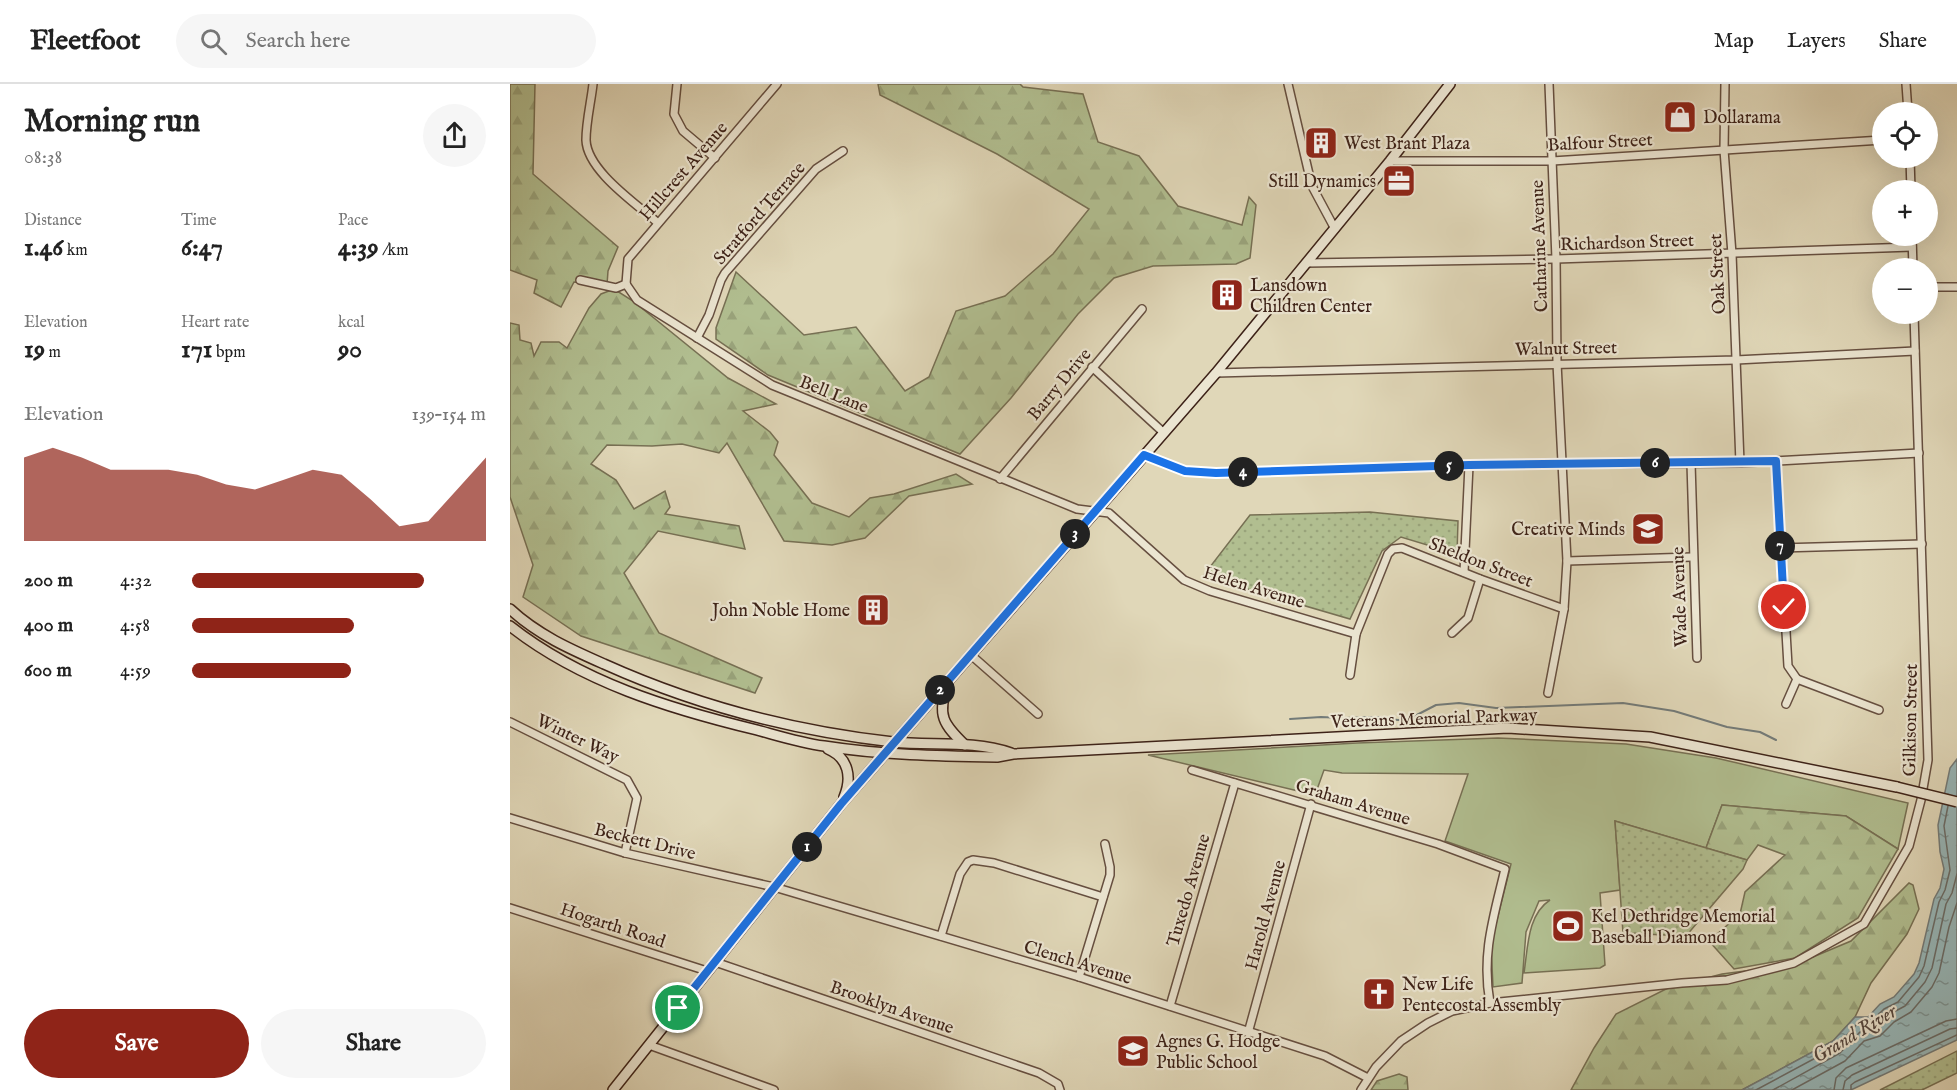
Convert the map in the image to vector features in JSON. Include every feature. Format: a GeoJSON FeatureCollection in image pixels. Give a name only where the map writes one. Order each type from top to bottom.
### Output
{"type":"FeatureCollection","features":[{"type":"Feature","properties":{"kind":"main road"},"geometry":{"type":"LineString","coordinates":[[614,1090],[841,804],[1216,373],[1335,229],[1450,84]]}},
{"type":"Feature","properties":{"kind":"main road","name":"Veterans Memorial Parkway"},"geometry":{"type":"LineString","coordinates":[[510,609],[524,622],[555,642],[640,680],[716,706],[827,731],[894,742],[992,747],[1013,754]]}},
{"type":"Feature","properties":{"kind":"main road","name":"Veterans Memorial Parkway"},"geometry":{"type":"LineString","coordinates":[[510,626],[547,653],[612,684],[715,720],[821,746],[885,754],[997,757],[1013,754],[1508,728],[1650,737],[1897,787],[1957,802]]}},
{"type":"Feature","properties":{"kind":"main road"},"geometry":{"type":"LineString","coordinates":[[952,677],[943,698],[944,721],[949,730],[965,745]]}},
{"type":"Feature","properties":{"kind":"main road"},"geometry":{"type":"LineString","coordinates":[[821,746],[841,756],[848,770],[848,789],[841,804]]}},
{"type":"Feature","properties":{"kind":"street"},"geometry":{"type":"LineString","coordinates":[[593,84],[586,142],[591,156],[604,176],[658,223]]}},
{"type":"Feature","properties":{"kind":"street"},"geometry":{"type":"LineString","coordinates":[[677,84],[674,114],[683,131],[715,158]]}},
{"type":"Feature","properties":{"kind":"street","name":"Hillcrest Avenue"},"geometry":{"type":"LineString","coordinates":[[626,284],[628,259],[777,84]]}},
{"type":"Feature","properties":{"kind":"street"},"geometry":{"type":"LineString","coordinates":[[1287,84],[1313,188],[1335,229]]}},
{"type":"Feature","properties":{"kind":"street","name":"Catharine Avenue"},"geometry":{"type":"LineString","coordinates":[[1548,693],[1564,609],[1567,561],[1557,363],[1556,259],[1549,84]]}},
{"type":"Feature","properties":{"kind":"street","name":"Oak Street"},"geometry":{"type":"LineString","coordinates":[[1725,84],[1724,150],[1732,254],[1740,463]]}},
{"type":"Feature","properties":{"kind":"street"},"geometry":{"type":"LineString","coordinates":[[1906,84],[1907,102]]}},
{"type":"Feature","properties":{"kind":"street","name":"Balfour Street"},"geometry":{"type":"LineString","coordinates":[[1390,161],[1551,160],[1872,141]]}},
{"type":"Feature","properties":{"kind":"street","name":"Stratford Terrace"},"geometry":{"type":"LineString","coordinates":[[697,338],[709,315],[725,273],[816,170],[843,151]]}},
{"type":"Feature","properties":{"kind":"street"},"geometry":{"type":"LineString","coordinates":[[1912,247],[1913,258]]}},
{"type":"Feature","properties":{"kind":"street","name":"Richardson Street"},"geometry":{"type":"LineString","coordinates":[[1307,263],[1556,259],[1912,247]]}},
{"type":"Feature","properties":{"kind":"street"},"geometry":{"type":"LineString","coordinates":[[580,280],[619,288],[626,284]]}},
{"type":"Feature","properties":{"kind":"street","name":"Bell Lane"},"geometry":{"type":"LineString","coordinates":[[626,284],[637,300],[772,385],[1000,479],[1077,509],[1095,511]]}},
{"type":"Feature","properties":{"kind":"street"},"geometry":{"type":"LineString","coordinates":[[1938,287],[1957,287]]}},
{"type":"Feature","properties":{"kind":"street","name":"Barry Drive"},"geometry":{"type":"LineString","coordinates":[[1000,479],[1142,309]]}},
{"type":"Feature","properties":{"kind":"street","name":"Gilkison Street"},"geometry":{"type":"LineString","coordinates":[[1361,1090],[1393,1048],[1418,1029],[1452,1011],[1490,1003],[1727,980],[1794,963],[1864,924],[1909,846],[1928,760],[1914,324]]}},
{"type":"Feature","properties":{"kind":"street","name":"Walnut Street"},"geometry":{"type":"LineString","coordinates":[[1216,373],[1736,360],[1915,351]]}},
{"type":"Feature","properties":{"kind":"street"},"geometry":{"type":"LineString","coordinates":[[1092,367],[1164,433]]}},
{"type":"Feature","properties":{"kind":"street"},"geometry":{"type":"LineString","coordinates":[[1144,455],[1185,471],[1216,473],[1469,465],[1740,463],[1919,453]]}},
{"type":"Feature","properties":{"kind":"street"},"geometry":{"type":"LineString","coordinates":[[1776,461],[1788,666],[1797,679],[1879,710]]}},
{"type":"Feature","properties":{"kind":"street","name":"Wade Avenue"},"geometry":{"type":"LineString","coordinates":[[1691,463],[1692,557],[1697,658]]}},
{"type":"Feature","properties":{"kind":"street"},"geometry":{"type":"LineString","coordinates":[[1464,572],[1469,465]]}},
{"type":"Feature","properties":{"kind":"street","name":"Helen Avenue"},"geometry":{"type":"LineString","coordinates":[[1095,511],[1108,513],[1184,579],[1210,591],[1356,634]]}},
{"type":"Feature","properties":{"kind":"street"},"geometry":{"type":"LineString","coordinates":[[1780,548],[1922,544]]}},
{"type":"Feature","properties":{"kind":"street","name":"Sheldon Street"},"geometry":{"type":"LineString","coordinates":[[1356,634],[1392,549],[1402,548],[1564,609]]}},
{"type":"Feature","properties":{"kind":"street"},"geometry":{"type":"LineString","coordinates":[[1567,561],[1692,557]]}},
{"type":"Feature","properties":{"kind":"street"},"geometry":{"type":"LineString","coordinates":[[1452,633],[1468,618],[1480,579]]}},
{"type":"Feature","properties":{"kind":"street"},"geometry":{"type":"LineString","coordinates":[[1350,675],[1356,634]]}},
{"type":"Feature","properties":{"kind":"street"},"geometry":{"type":"LineString","coordinates":[[971,655],[1038,714]]}},
{"type":"Feature","properties":{"kind":"street"},"geometry":{"type":"LineString","coordinates":[[1785,704],[1797,679]]}},
{"type":"Feature","properties":{"kind":"street","name":"Winter Way"},"geometry":{"type":"LineString","coordinates":[[510,722],[627,780],[637,798],[625,853]]}},
{"type":"Feature","properties":{"kind":"street","name":"Graham Avenue"},"geometry":{"type":"LineString","coordinates":[[1192,770],[1438,844],[1504,869],[1486,953],[1486,976],[1490,1003]]}},
{"type":"Feature","properties":{"kind":"street","name":"Tuxedo Avenue"},"geometry":{"type":"LineString","coordinates":[[1170,1006],[1235,783]]}},
{"type":"Feature","properties":{"kind":"street","name":"Harold Avenue"},"geometry":{"type":"LineString","coordinates":[[1248,1033],[1311,804]]}},
{"type":"Feature","properties":{"kind":"street","name":"Beckett Drive"},"geometry":{"type":"LineString","coordinates":[[510,818],[625,853],[774,887]]}},
{"type":"Feature","properties":{"kind":"street"},"geometry":{"type":"LineString","coordinates":[[1079,977],[1110,867],[1105,844]]}},
{"type":"Feature","properties":{"kind":"street"},"geometry":{"type":"LineString","coordinates":[[941,936],[960,874],[968,862],[974,860],[994,863],[1103,897]]}},
{"type":"Feature","properties":{"kind":"street","name":"Clench Avenue"},"geometry":{"type":"LineString","coordinates":[[774,887],[1170,1006],[1325,1056],[1368,1078]]}},
{"type":"Feature","properties":{"kind":"street","name":"Hogarth Road"},"geometry":{"type":"LineString","coordinates":[[510,908],[707,971]]}},
{"type":"Feature","properties":{"kind":"street","name":"Brooklyn Avenue"},"geometry":{"type":"LineString","coordinates":[[715,962],[1039,1073],[1059,1087]]}},
{"type":"Feature","properties":{"kind":"street"},"geometry":{"type":"LineString","coordinates":[[649,1044],[774,1090]]}},
{"type":"Feature","properties":{"kind":"green space"},"geometry":{"type":"Polygon","coordinates":[[[510,84],[535,84],[533,174],[618,247],[608,271],[607,285],[574,282],[561,307],[534,293],[537,280],[510,270],[510,84]]]}},
{"type":"Feature","properties":{"kind":"green space"},"geometry":{"type":"Polygon","coordinates":[[[878,84],[1020,84],[1023,87],[1083,94],[1098,142],[1139,156],[1178,206],[1242,225],[1249,197],[1256,205],[1250,258],[1236,264],[1153,266],[1114,278],[1078,314],[1011,398],[960,454],[768,375],[716,339],[716,328],[736,272],[804,335],[856,327],[905,391],[929,377],[956,311],[1005,296],[1053,254],[1089,209],[997,154],[880,95],[878,84]]]}},
{"type":"Feature","properties":{"kind":"green space"},"geometry":{"type":"Polygon","coordinates":[[[614,289],[633,301],[728,378],[776,404],[743,411],[770,432],[778,442],[774,455],[812,503],[849,517],[870,498],[894,494],[956,474],[972,484],[909,496],[865,538],[832,545],[784,541],[727,443],[719,453],[682,444],[607,445],[591,464],[616,480],[634,509],[665,491],[670,507],[665,514],[739,526],[745,549],[658,531],[624,573],[659,633],[762,678],[755,693],[581,636],[523,597],[533,565],[510,497],[510,323],[519,325],[520,340],[531,343],[534,356],[541,342],[559,342],[567,348],[589,308],[601,294],[614,289]]]}},
{"type":"Feature","properties":{"kind":"green space"},"geometry":{"type":"Polygon","coordinates":[[[1370,512],[1458,521],[1457,554],[1401,537],[1382,551],[1350,619],[1203,576],[1250,515],[1370,512]]]}},
{"type":"Feature","properties":{"kind":"green space"},"geometry":{"type":"Polygon","coordinates":[[[1498,738],[1626,744],[1716,758],[1908,803],[1898,849],[1846,816],[1722,805],[1706,848],[1615,821],[1620,890],[1600,893],[1605,965],[1600,968],[1524,973],[1533,923],[1542,906],[1550,900],[1539,901],[1526,932],[1522,983],[1493,987],[1491,944],[1511,864],[1445,841],[1468,774],[1342,773],[1324,770],[1315,795],[1148,755],[1357,743],[1498,738]]]}},
{"type":"Feature","properties":{"kind":"green space"},"geometry":{"type":"Polygon","coordinates":[[[1722,805],[1846,816],[1898,849],[1858,918],[1795,958],[1734,969],[1709,941],[1740,914],[1745,892],[1785,855],[1758,845],[1747,860],[1706,848],[1722,805]]]}},
{"type":"Feature","properties":{"kind":"green space"},"geometry":{"type":"Polygon","coordinates":[[[1615,821],[1747,860],[1743,869],[1686,936],[1623,933],[1615,821]]]}},
{"type":"Feature","properties":{"kind":"green space"},"geometry":{"type":"Polygon","coordinates":[[[1909,883],[1913,885],[1919,909],[1907,934],[1871,983],[1855,1017],[1833,1041],[1742,1090],[1571,1090],[1616,1014],[1668,988],[1722,974],[1768,968],[1813,957],[1851,941],[1909,883]]]}},
{"type":"Feature","properties":{"kind":"green space"},"geometry":{"type":"Polygon","coordinates":[[[1957,1051],[1957,1073],[1922,1090],[1880,1090],[1957,1051]]]}},
{"type":"Feature","properties":{"kind":"green space"},"geometry":{"type":"Polygon","coordinates":[[[1399,1074],[1407,1077],[1408,1090],[1371,1090],[1377,1081],[1399,1074]]]}},
{"type":"Feature","properties":{"kind":"water","name":"Grand River"},"geometry":{"type":"Polygon","coordinates":[[[1957,759],[1957,1040],[1851,1090],[1742,1090],[1833,1041],[1855,1017],[1868,1017],[1880,1004],[1894,997],[1914,974],[1944,869],[1938,825],[1950,768],[1957,759]]]}},
{"type":"Feature","properties":{"kind":"waterway"},"geometry":{"type":"LineString","coordinates":[[1290,719],[1321,717],[1409,719],[1436,705],[1459,703],[1496,708],[1623,703],[1674,711],[1727,727],[1760,732],[1776,740]]}},
{"type":"Feature","properties":{"kind":"place","name":"Dollarama"},"geometry":{"type":"Point","coordinates":[1680,117]}},
{"type":"Feature","properties":{"kind":"place","name":"West Brant Plaza"},"geometry":{"type":"Point","coordinates":[1321,143]}},
{"type":"Feature","properties":{"kind":"place","name":"Still Dynamics"},"geometry":{"type":"Point","coordinates":[1399,181]}},
{"type":"Feature","properties":{"kind":"place","name":"Lansdown Children Center"},"geometry":{"type":"Point","coordinates":[1227,295]}},
{"type":"Feature","properties":{"kind":"place","name":"Creative Minds"},"geometry":{"type":"Point","coordinates":[1648,529]}},
{"type":"Feature","properties":{"kind":"place","name":"John Noble Home"},"geometry":{"type":"Point","coordinates":[873,610]}},
{"type":"Feature","properties":{"kind":"place","name":"Kel Dethridge Memorial Baseball Diamond"},"geometry":{"type":"Point","coordinates":[1568,926]}},
{"type":"Feature","properties":{"kind":"place","name":"New Life Pentecostal Assembly"},"geometry":{"type":"Point","coordinates":[1379,994]}},
{"type":"Feature","properties":{"kind":"place","name":"Agnes G. Hodge Public School"},"geometry":{"type":"Point","coordinates":[1133,1051]}},
{"type":"Feature","properties":{"kind":"route"},"geometry":{"type":"LineString","coordinates":[[678,1008],[841,804],[1144,455],[1185,471],[1216,473],[1469,465],[1776,461],[1784,607]]}}]}
